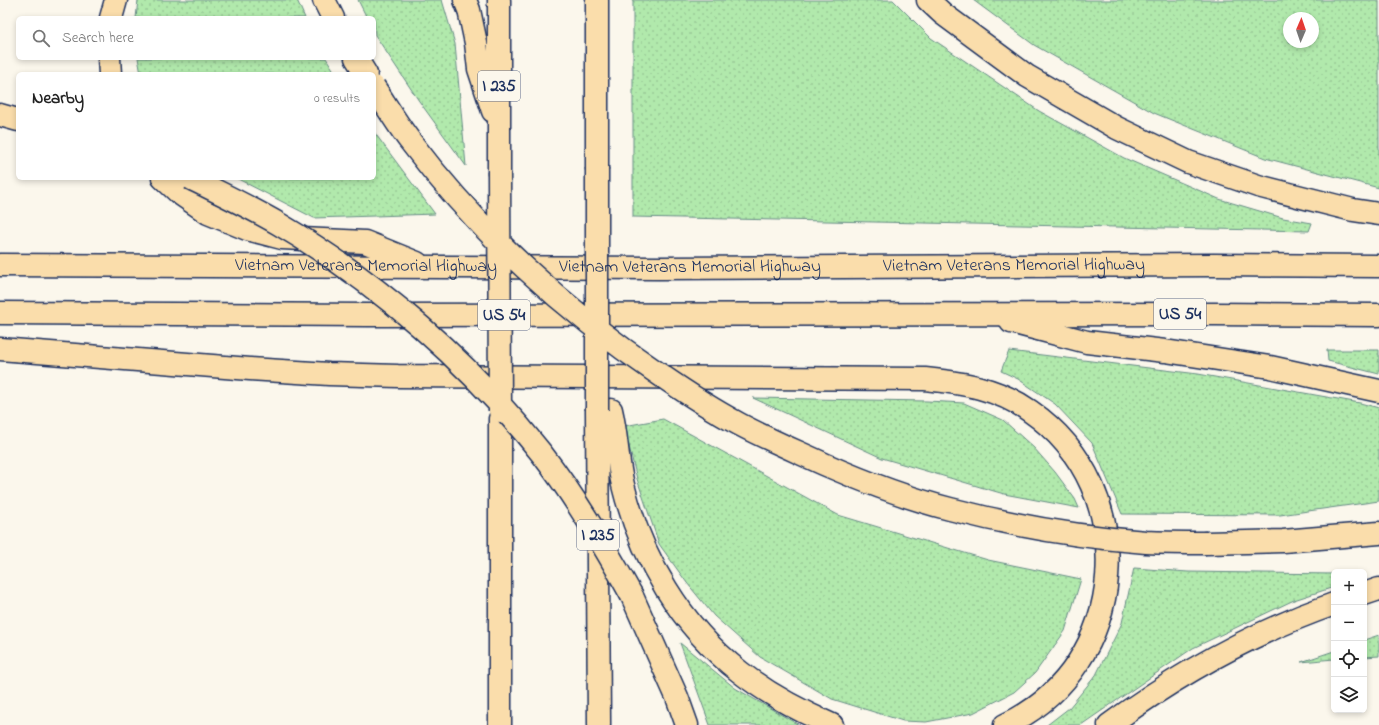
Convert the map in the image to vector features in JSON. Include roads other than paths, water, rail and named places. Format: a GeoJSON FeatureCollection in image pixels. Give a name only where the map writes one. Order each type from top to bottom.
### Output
{"type":"FeatureCollection","features":[{"type":"Feature","properties":{"kind":"highway"},"geometry":{"type":"LineString","coordinates":[[112,16],[116,0]]}},
{"type":"Feature","properties":{"kind":"highway"},"geometry":{"type":"LineString","coordinates":[[324,0],[332,16]]}},
{"type":"Feature","properties":{"kind":"highway"},"geometry":{"type":"LineString","coordinates":[[465,0],[469,10],[479,69],[499,129]]}},
{"type":"Feature","properties":{"kind":"highway","name":"I 235"},"geometry":{"type":"LineString","coordinates":[[499,0],[500,725]]}},
{"type":"Feature","properties":{"kind":"highway","name":"I 235"},"geometry":{"type":"LineString","coordinates":[[596,0],[596,366],[604,410],[599,725]]}},
{"type":"Feature","properties":{"kind":"highway"},"geometry":{"type":"LineString","coordinates":[[928,0],[943,14],[1027,76],[1124,132],[1188,162],[1258,186],[1353,210],[1379,214]]}},
{"type":"Feature","properties":{"kind":"highway"},"geometry":{"type":"LineString","coordinates":[[109,60],[110,72]]}},
{"type":"Feature","properties":{"kind":"highway"},"geometry":{"type":"LineString","coordinates":[[357,60],[365,72]]}},
{"type":"Feature","properties":{"kind":"highway"},"geometry":{"type":"LineString","coordinates":[[376,90],[409,140],[439,177],[478,221],[554,295],[617,344],[694,398],[739,424],[790,449],[852,476],[899,493],[948,508],[1000,521],[1078,535],[1148,542],[1206,543],[1283,541],[1379,533]]}},
{"type":"Feature","properties":{"kind":"highway"},"geometry":{"type":"LineString","coordinates":[[0,115],[16,119]]}},
{"type":"Feature","properties":{"kind":"highway"},"geometry":{"type":"LineString","coordinates":[[165,180],[179,193],[208,213],[247,229],[282,238],[365,242],[429,268]]}},
{"type":"Feature","properties":{"kind":"highway"},"geometry":{"type":"LineString","coordinates":[[194,180],[279,224],[336,261],[420,326],[490,394],[542,455],[584,514],[607,552],[632,596],[677,697],[687,725]]}},
{"type":"Feature","properties":{"kind":"highway","name":"Vietnam Veterans Memorial Highway"},"geometry":{"type":"LineString","coordinates":[[0,265],[429,268],[1379,266]]}},
{"type":"Feature","properties":{"kind":"highway","name":"US 54"},"geometry":{"type":"LineString","coordinates":[[0,313],[352,315],[1379,315]]}},
{"type":"Feature","properties":{"kind":"highway"},"geometry":{"type":"LineString","coordinates":[[981,314],[1087,342],[1166,351],[1270,367],[1379,391]]}},
{"type":"Feature","properties":{"kind":"highway"},"geometry":{"type":"LineString","coordinates":[[0,349],[250,369],[337,374],[398,376],[925,379],[963,383],[986,389],[1006,397],[1031,411],[1056,433],[1080,462],[1095,492],[1103,517],[1108,551],[1107,588],[1101,612],[1085,652],[1056,689],[1034,708],[1005,725]]}},
{"type":"Feature","properties":{"kind":"highway"},"geometry":{"type":"LineString","coordinates":[[604,410],[615,427],[623,485],[635,526],[647,555],[660,580],[676,604],[696,630],[716,651],[740,672],[801,711],[832,725]]}},
{"type":"Feature","properties":{"kind":"highway"},"geometry":{"type":"LineString","coordinates":[[1367,593],[1379,589]]}},
{"type":"Feature","properties":{"kind":"highway"},"geometry":{"type":"LineString","coordinates":[[1109,725],[1153,695],[1233,648],[1308,613],[1331,605]]}}]}
